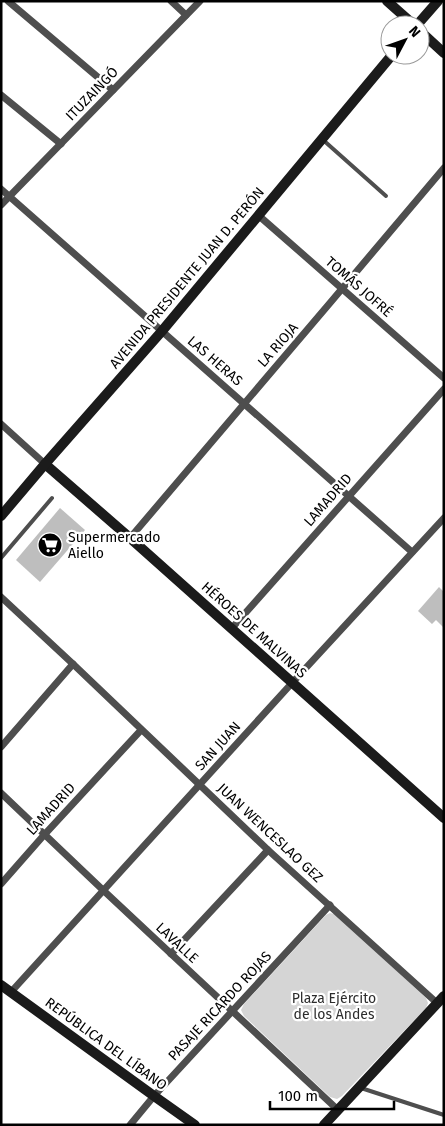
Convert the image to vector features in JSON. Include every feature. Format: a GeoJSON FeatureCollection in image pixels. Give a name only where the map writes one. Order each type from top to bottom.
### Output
{"type":"FeatureCollection","features":[{"type":"Feature","properties":{"kind":"main road"},"geometry":{"type":"LineString","coordinates":[[387,1],[403,15]]}},
{"type":"Feature","properties":{"kind":"main road"},"geometry":{"type":"LineString","coordinates":[[425,15],[438,1]]}},
{"type":"Feature","properties":{"kind":"main road"},"geometry":{"type":"LineString","coordinates":[[430,40],[444,53]]}},
{"type":"Feature","properties":{"kind":"main road","name":"AVENIDA PRESIDENTE JUAN D. PERÓN"},"geometry":{"type":"LineString","coordinates":[[1,516],[162,331],[384,65]]}},
{"type":"Feature","properties":{"kind":"main road","name":"HÉROES DE MALVINAS"},"geometry":{"type":"LineString","coordinates":[[45,464],[444,818]]}},
{"type":"Feature","properties":{"kind":"main road","name":"REPÚBLICA DEL LÍBANO"},"geometry":{"type":"LineString","coordinates":[[1,985],[195,1125]]}},
{"type":"Feature","properties":{"kind":"main road"},"geometry":{"type":"LineString","coordinates":[[324,1125],[440,1000]]}},
{"type":"Feature","properties":{"kind":"street"},"geometry":{"type":"LineString","coordinates":[[8,1],[114,90]]}},
{"type":"Feature","properties":{"kind":"street"},"geometry":{"type":"LineString","coordinates":[[171,1],[186,15]]}},
{"type":"Feature","properties":{"kind":"street","name":"ITUZAINGÓ"},"geometry":{"type":"LineString","coordinates":[[1,205],[200,1]]}},
{"type":"Feature","properties":{"kind":"street"},"geometry":{"type":"LineString","coordinates":[[1,95],[61,144]]}},
{"type":"Feature","properties":{"kind":"street","name":"LA RIOJA"},"geometry":{"type":"LineString","coordinates":[[130,538],[444,168]]}},
{"type":"Feature","properties":{"kind":"street","name":"LAS HERAS"},"geometry":{"type":"LineString","coordinates":[[1,189],[412,552]]}},
{"type":"Feature","properties":{"kind":"street","name":"TOMÁS JOFRÉ"},"geometry":{"type":"LineString","coordinates":[[258,215],[444,378]]}},
{"type":"Feature","properties":{"kind":"street","name":"LAMADRID"},"geometry":{"type":"LineString","coordinates":[[232,628],[444,390]]}},
{"type":"Feature","properties":{"kind":"street"},"geometry":{"type":"LineString","coordinates":[[1,424],[45,464]]}},
{"type":"Feature","properties":{"kind":"street","name":"SAN JUAN"},"geometry":{"type":"LineString","coordinates":[[12,992],[444,518]]}},
{"type":"Feature","properties":{"kind":"street","name":"JUAN WENCESLAO GEZ"},"geometry":{"type":"LineString","coordinates":[[1,598],[268,850],[440,1000]]}},
{"type":"Feature","properties":{"kind":"street"},"geometry":{"type":"LineString","coordinates":[[1,747],[73,664]]}},
{"type":"Feature","properties":{"kind":"street","name":"LAMADRID"},"geometry":{"type":"LineString","coordinates":[[1,884],[141,730]]}},
{"type":"Feature","properties":{"kind":"street","name":"LAVALLE"},"geometry":{"type":"LineString","coordinates":[[1,793],[338,1110]]}},
{"type":"Feature","properties":{"kind":"street"},"geometry":{"type":"LineString","coordinates":[[171,954],[268,850]]}},
{"type":"Feature","properties":{"kind":"street","name":"PASAJE RICARDO ROJAS"},"geometry":{"type":"LineString","coordinates":[[130,1125],[154,1096],[330,905]]}},
{"type":"Feature","properties":{"kind":"lane"},"geometry":{"type":"LineString","coordinates":[[322,139],[386,196]]}},
{"type":"Feature","properties":{"kind":"lane"},"geometry":{"type":"LineString","coordinates":[[1,558],[52,498]]}},
{"type":"Feature","properties":{"kind":"lane"},"geometry":{"type":"LineString","coordinates":[[359,1088],[444,1114]]}},
{"type":"Feature","properties":{"kind":"green space","name":"Plaza Ejército de los Andes"},"geometry":{"type":"Polygon","coordinates":[[[330,913],[337,915],[426,998],[428,1003],[426,1008],[337,1099],[330,1097],[244,1016],[241,1010],[244,1004],[326,915],[330,913]]]}},
{"type":"Feature","properties":{"kind":"building","name":"Supermercado Aiello"},"geometry":{"type":"Polygon","coordinates":[[[60,508],[85,530],[40,582],[16,560],[60,508]]]}},
{"type":"Feature","properties":{"kind":"building"},"geometry":{"type":"Polygon","coordinates":[[[439,587],[444,592],[444,628],[436,620],[432,624],[418,611],[439,587]]]}},
{"type":"Feature","properties":{"kind":"place","name":"Supermercado Aiello"},"geometry":{"type":"Point","coordinates":[50,545]}}]}
